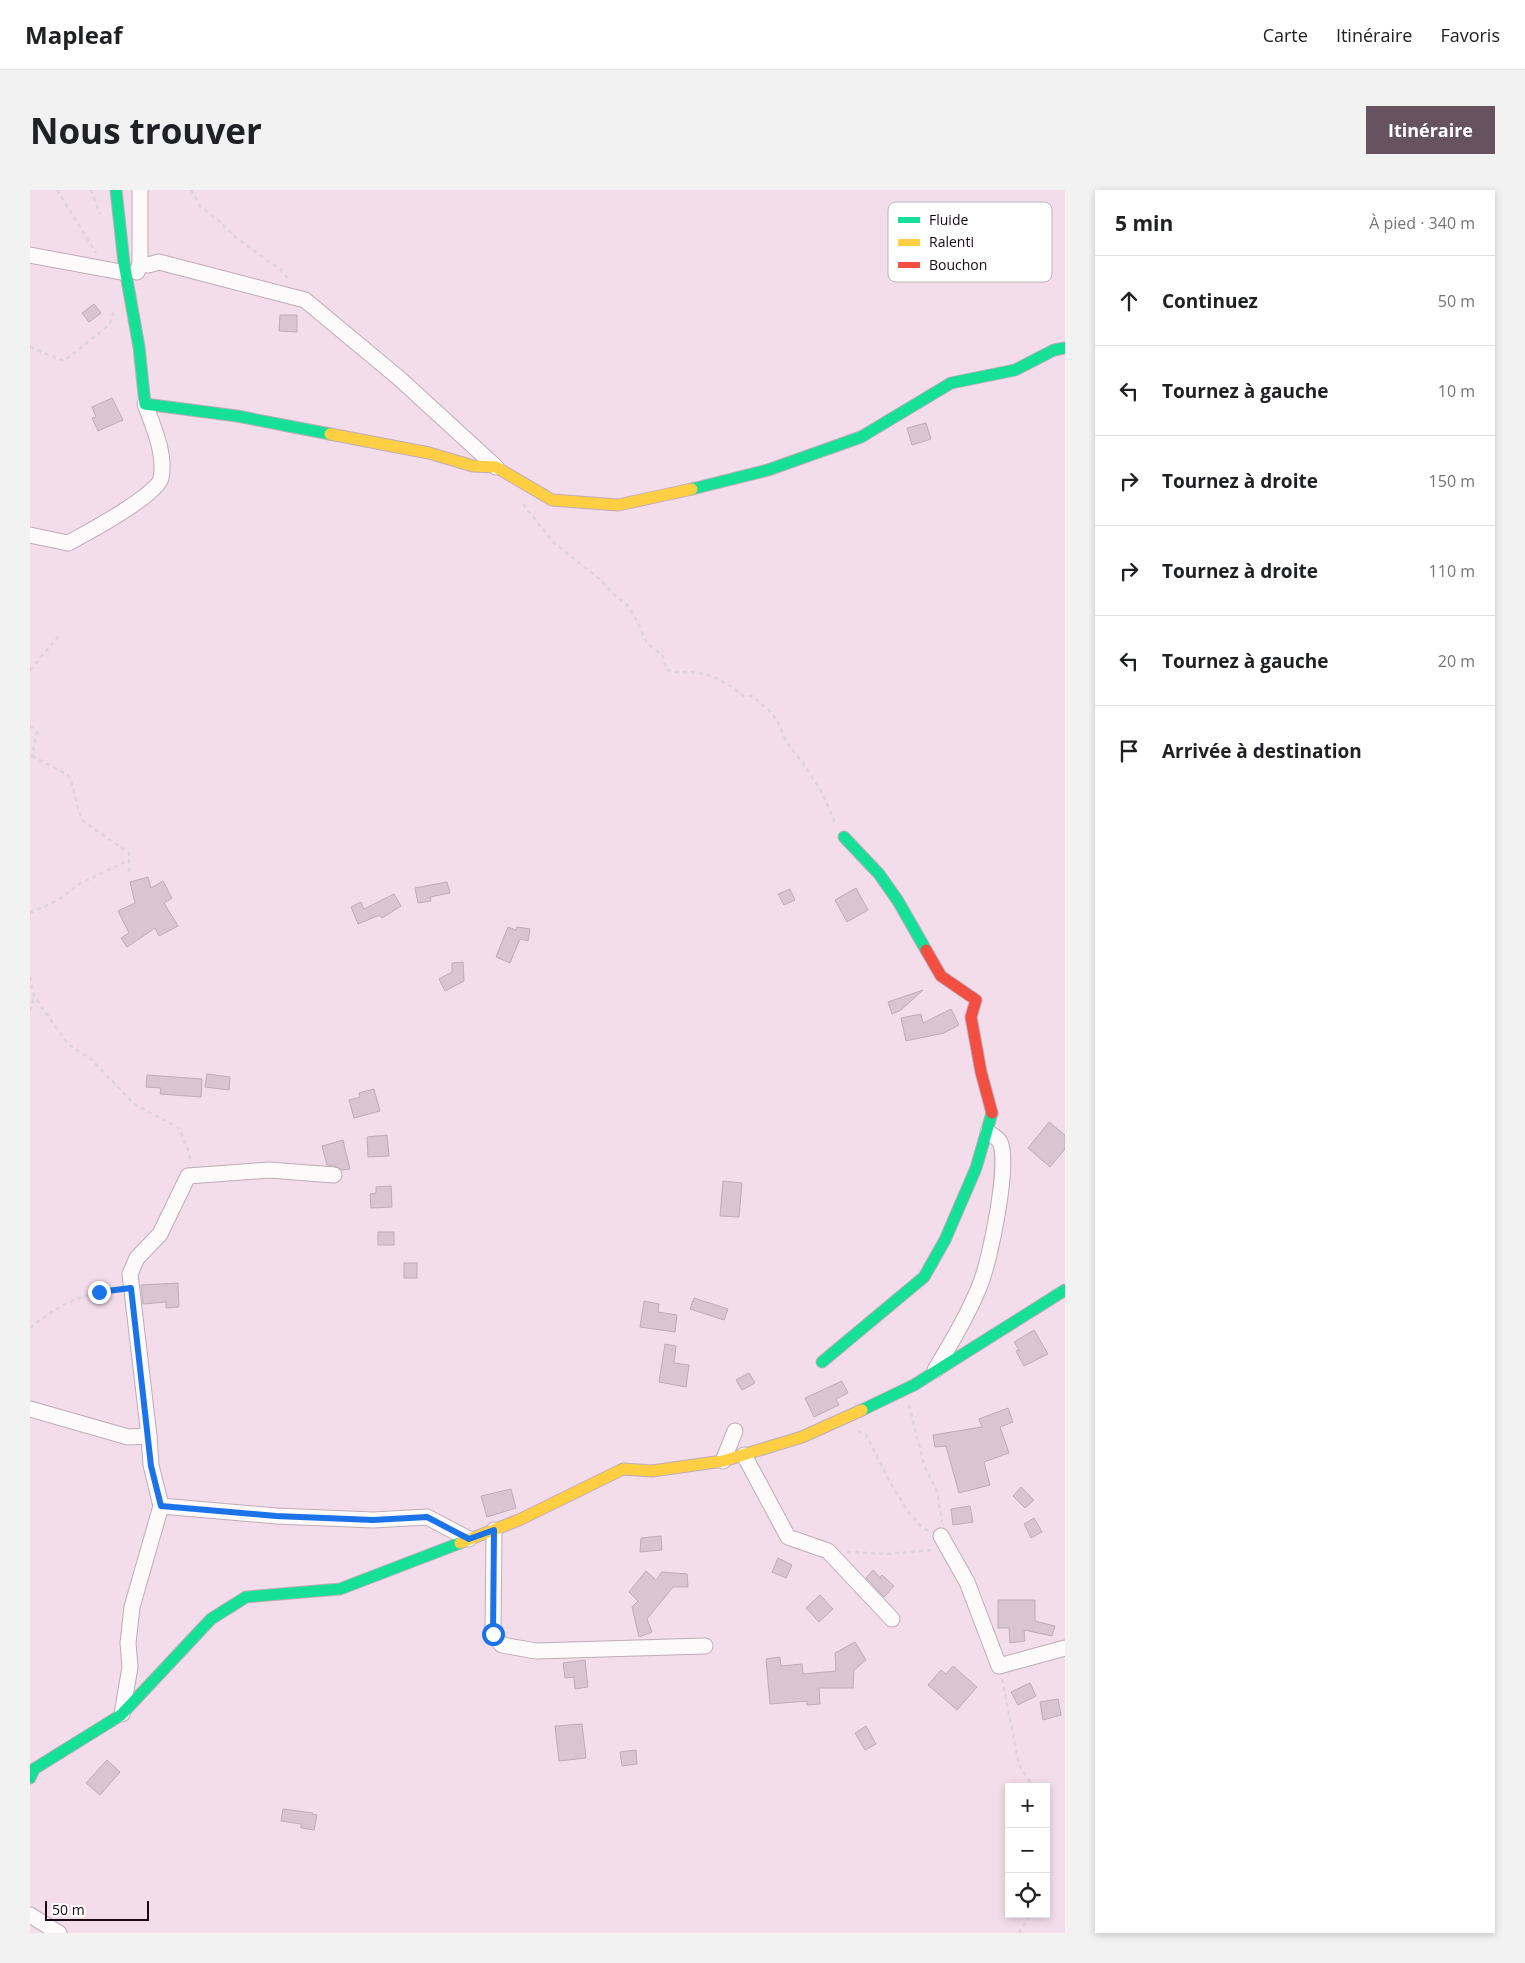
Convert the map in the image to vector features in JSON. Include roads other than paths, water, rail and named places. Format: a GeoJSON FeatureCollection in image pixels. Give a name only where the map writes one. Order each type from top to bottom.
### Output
{"type":"FeatureCollection","features":[{"type":"Feature","properties":{"kind":"street"},"geometry":{"type":"LineString","coordinates":[[30,534],[68,543],[100,526],[155,489],[161,479],[161,455],[145,404],[139,348],[126,273],[116,190]]}},
{"type":"Feature","properties":{"kind":"street"},"geometry":{"type":"LineString","coordinates":[[130,295],[140,264],[140,190]]}},
{"type":"Feature","properties":{"kind":"street"},"geometry":{"type":"LineString","coordinates":[[30,255],[126,273]]}},
{"type":"Feature","properties":{"kind":"street"},"geometry":{"type":"LineString","coordinates":[[140,264],[148,265],[159,262],[305,300],[400,379],[496,467],[552,500],[618,505],[682,492],[768,470],[861,436],[951,383],[1015,370],[1054,350],[1065,348]]}},
{"type":"Feature","properties":{"kind":"street"},"geometry":{"type":"LineString","coordinates":[[145,404],[237,416],[429,453],[473,466],[496,467]]}},
{"type":"Feature","properties":{"kind":"street"},"geometry":{"type":"LineString","coordinates":[[822,1362],[924,1277],[949,1231],[976,1168],[993,1111],[981,1072],[971,1017],[976,1000],[941,976],[898,901],[879,874],[844,837]]}},
{"type":"Feature","properties":{"kind":"street"},"geometry":{"type":"LineString","coordinates":[[934,1372],[981,1284],[995,1226],[1004,1160],[999,1141],[988,1132]]}},
{"type":"Feature","properties":{"kind":"street"},"geometry":{"type":"LineString","coordinates":[[121,1715],[130,1667],[128,1643],[132,1607],[161,1506],[151,1466],[130,1274],[137,1258],[160,1234],[188,1176],[269,1170],[334,1174]]}},
{"type":"Feature","properties":{"kind":"street"},"geometry":{"type":"LineString","coordinates":[[30,1778],[34,1768],[121,1715],[211,1619],[246,1597],[340,1589],[519,1520],[623,1469],[652,1471],[723,1461],[802,1436],[839,1421],[914,1384],[1065,1290]]}},
{"type":"Feature","properties":{"kind":"street"},"geometry":{"type":"LineString","coordinates":[[30,1409],[128,1437],[149,1436]]}},
{"type":"Feature","properties":{"kind":"street"},"geometry":{"type":"LineString","coordinates":[[723,1461],[735,1431]]}},
{"type":"Feature","properties":{"kind":"street"},"geometry":{"type":"LineString","coordinates":[[744,1455],[788,1537],[828,1551],[892,1619]]}},
{"type":"Feature","properties":{"kind":"street"},"geometry":{"type":"LineString","coordinates":[[161,1506],[276,1516],[363,1520],[427,1517],[469,1539]]}},
{"type":"Feature","properties":{"kind":"street"},"geometry":{"type":"LineString","coordinates":[[494,1530],[493,1634],[502,1645],[536,1651],[705,1646]]}},
{"type":"Feature","properties":{"kind":"street"},"geometry":{"type":"LineString","coordinates":[[945,1542],[967,1582],[999,1666],[1065,1648]]}},
{"type":"Feature","properties":{"kind":"street"},"geometry":{"type":"LineString","coordinates":[[30,1914],[58,1933]]}}]}
